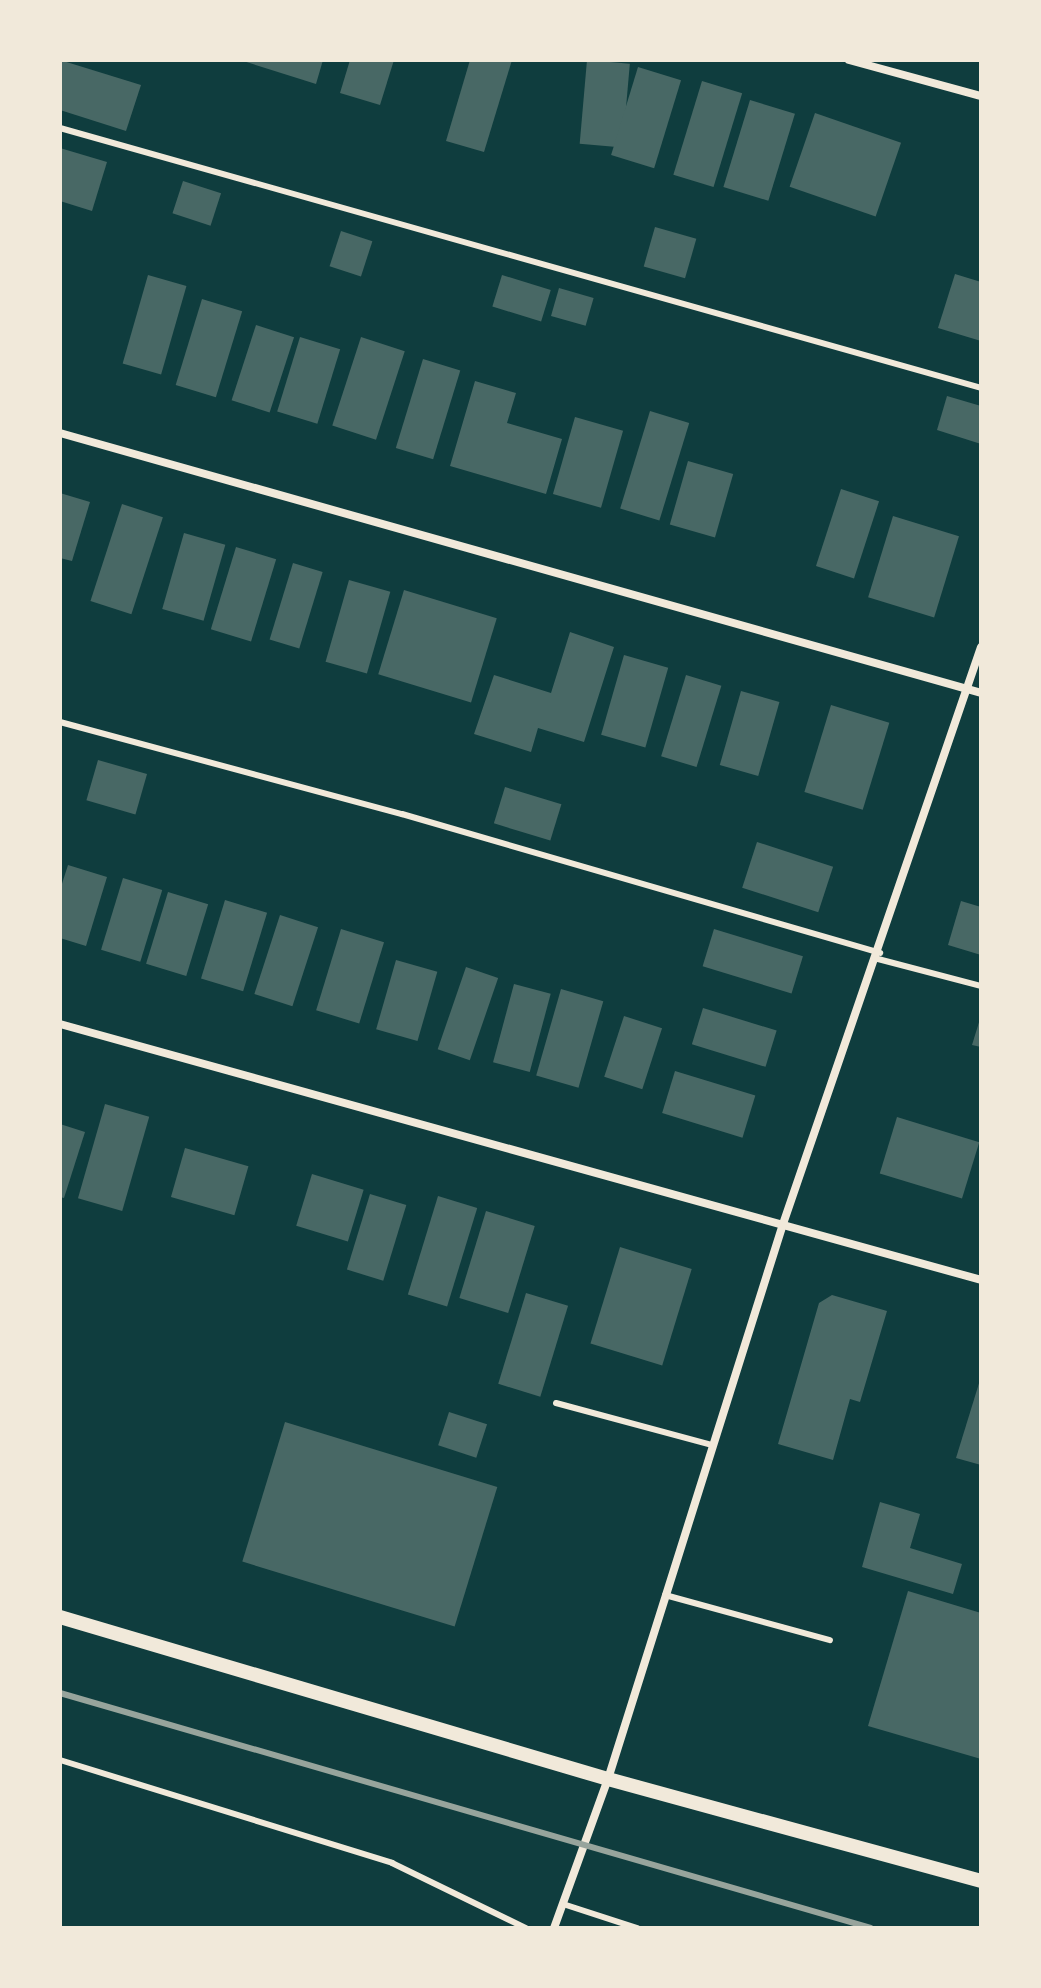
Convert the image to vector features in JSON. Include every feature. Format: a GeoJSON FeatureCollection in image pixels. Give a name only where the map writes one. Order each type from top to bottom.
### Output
{"type":"FeatureCollection","features":[{"type":"Feature","properties":{"kind":"street"},"geometry":{"type":"LineString","coordinates":[[849,60],[981,96]]}},
{"type":"Feature","properties":{"kind":"street"},"geometry":{"type":"LineString","coordinates":[[60,433],[981,693]]}},
{"type":"Feature","properties":{"kind":"street"},"geometry":{"type":"LineString","coordinates":[[554,1928],[608,1779],[783,1224],[879,956],[981,647]]}},
{"type":"Feature","properties":{"kind":"street"},"geometry":{"type":"LineString","coordinates":[[60,1024],[981,1280]]}},
{"type":"Feature","properties":{"kind":"street"},"geometry":{"type":"LineString","coordinates":[[60,1617],[608,1779],[981,1881]]}},
{"type":"Feature","properties":{"kind":"lane"},"geometry":{"type":"LineString","coordinates":[[60,128],[981,388]]}},
{"type":"Feature","properties":{"kind":"lane"},"geometry":{"type":"LineString","coordinates":[[60,722],[402,814],[981,986]]}},
{"type":"Feature","properties":{"kind":"lane"},"geometry":{"type":"LineString","coordinates":[[556,1403],[712,1445]]}},
{"type":"Feature","properties":{"kind":"lane"},"geometry":{"type":"LineString","coordinates":[[665,1595],[830,1640]]}},
{"type":"Feature","properties":{"kind":"lane"},"geometry":{"type":"LineString","coordinates":[[60,1760],[392,1863],[526,1928]]}},
{"type":"Feature","properties":{"kind":"lane"},"geometry":{"type":"LineString","coordinates":[[563,1904],[637,1928]]}},
{"type":"Feature","properties":{"kind":"building"},"geometry":{"type":"Polygon","coordinates":[[[60,60],[141,85],[126,131],[60,110],[60,60]]]}},
{"type":"Feature","properties":{"kind":"building"},"geometry":{"type":"Polygon","coordinates":[[[240,60],[323,60],[316,84],[240,60]]]}},
{"type":"Feature","properties":{"kind":"building"},"geometry":{"type":"Polygon","coordinates":[[[350,60],[394,60],[380,105],[340,93],[350,60]]]}},
{"type":"Feature","properties":{"kind":"building"},"geometry":{"type":"Polygon","coordinates":[[[470,60],[512,60],[484,152],[446,141],[470,60]]]}},
{"type":"Feature","properties":{"kind":"building"},"geometry":{"type":"Polygon","coordinates":[[[587,60],[630,64],[623,147],[580,144],[587,60]]]}},
{"type":"Feature","properties":{"kind":"building"},"geometry":{"type":"Polygon","coordinates":[[[638,67],[681,80],[654,168],[611,155],[638,67]]]}},
{"type":"Feature","properties":{"kind":"building"},"geometry":{"type":"Polygon","coordinates":[[[702,81],[742,93],[714,187],[673,175],[702,81]]]}},
{"type":"Feature","properties":{"kind":"building"},"geometry":{"type":"Polygon","coordinates":[[[750,100],[795,114],[768,201],[723,187],[750,100]]]}},
{"type":"Feature","properties":{"kind":"building"},"geometry":{"type":"Polygon","coordinates":[[[815,113],[901,143],[876,216],[790,187],[815,113]]]}},
{"type":"Feature","properties":{"kind":"building"},"geometry":{"type":"Polygon","coordinates":[[[60,148],[107,162],[92,211],[60,201],[60,148]]]}},
{"type":"Feature","properties":{"kind":"building"},"geometry":{"type":"Polygon","coordinates":[[[183,181],[221,193],[211,226],[172,213],[183,181]]]}},
{"type":"Feature","properties":{"kind":"building"},"geometry":{"type":"Polygon","coordinates":[[[655,227],[696,239],[685,278],[644,266],[655,227]]]}},
{"type":"Feature","properties":{"kind":"building"},"geometry":{"type":"Polygon","coordinates":[[[341,231],[372,241],[361,276],[330,266],[341,231]]]}},
{"type":"Feature","properties":{"kind":"building"},"geometry":{"type":"Polygon","coordinates":[[[955,274],[981,282],[981,341],[938,328],[955,274]]]}},
{"type":"Feature","properties":{"kind":"building"},"geometry":{"type":"Polygon","coordinates":[[[148,275],[186,286],[161,374],[123,363],[148,275]]]}},
{"type":"Feature","properties":{"kind":"building"},"geometry":{"type":"Polygon","coordinates":[[[502,275],[551,290],[541,321],[492,307],[502,275]]]}},
{"type":"Feature","properties":{"kind":"building"},"geometry":{"type":"Polygon","coordinates":[[[559,288],[594,298],[586,326],[551,316],[559,288]]]}},
{"type":"Feature","properties":{"kind":"building"},"geometry":{"type":"Polygon","coordinates":[[[202,299],[242,311],[216,397],[176,385],[202,299]]]}},
{"type":"Feature","properties":{"kind":"building"},"geometry":{"type":"Polygon","coordinates":[[[256,325],[294,337],[270,412],[232,400],[256,325]]]}},
{"type":"Feature","properties":{"kind":"building"},"geometry":{"type":"Polygon","coordinates":[[[300,337],[340,349],[317,424],[277,412],[300,337]]]}},
{"type":"Feature","properties":{"kind":"building"},"geometry":{"type":"Polygon","coordinates":[[[361,337],[405,351],[376,440],[332,425],[361,337]]]}},
{"type":"Feature","properties":{"kind":"building"},"geometry":{"type":"Polygon","coordinates":[[[423,359],[460,370],[433,459],[396,448],[423,359]]]}},
{"type":"Feature","properties":{"kind":"building"},"geometry":{"type":"Polygon","coordinates":[[[475,381],[516,393],[507,423],[562,439],[546,494],[450,466],[475,381]]]}},
{"type":"Feature","properties":{"kind":"building"},"geometry":{"type":"Polygon","coordinates":[[[947,396],[981,406],[981,444],[937,430],[947,396]]]}},
{"type":"Feature","properties":{"kind":"building"},"geometry":{"type":"Polygon","coordinates":[[[650,411],[689,423],[659,521],[620,509],[650,411]]]}},
{"type":"Feature","properties":{"kind":"building"},"geometry":{"type":"Polygon","coordinates":[[[575,417],[623,431],[601,508],[553,494],[575,417]]]}},
{"type":"Feature","properties":{"kind":"building"},"geometry":{"type":"Polygon","coordinates":[[[688,461],[733,474],[715,537],[670,524],[688,461]]]}},
{"type":"Feature","properties":{"kind":"building"},"geometry":{"type":"Polygon","coordinates":[[[841,489],[879,501],[854,578],[816,566],[841,489]]]}},
{"type":"Feature","properties":{"kind":"building"},"geometry":{"type":"Polygon","coordinates":[[[60,493],[90,502],[72,561],[60,558],[60,493]]]}},
{"type":"Feature","properties":{"kind":"building"},"geometry":{"type":"Polygon","coordinates":[[[122,504],[163,517],[131,614],[90,601],[122,504]]]}},
{"type":"Feature","properties":{"kind":"building"},"geometry":{"type":"Polygon","coordinates":[[[893,516],[959,536],[934,617],[868,597],[893,516]]]}},
{"type":"Feature","properties":{"kind":"building"},"geometry":{"type":"Polygon","coordinates":[[[184,533],[225,545],[204,621],[162,609],[184,533]]]}},
{"type":"Feature","properties":{"kind":"building"},"geometry":{"type":"Polygon","coordinates":[[[236,547],[276,559],[251,642],[211,629],[236,547]]]}},
{"type":"Feature","properties":{"kind":"building"},"geometry":{"type":"Polygon","coordinates":[[[293,563],[323,572],[299,649],[270,640],[293,563]]]}},
{"type":"Feature","properties":{"kind":"building"},"geometry":{"type":"Polygon","coordinates":[[[349,580],[390,592],[367,674],[326,662],[349,580]]]}},
{"type":"Feature","properties":{"kind":"building"},"geometry":{"type":"Polygon","coordinates":[[[404,590],[497,618],[471,703],[378,674],[404,590]]]}},
{"type":"Feature","properties":{"kind":"building"},"geometry":{"type":"Polygon","coordinates":[[[570,632],[614,647],[584,742],[538,728],[531,752],[474,734],[494,675],[551,693],[570,632]]]}},
{"type":"Feature","properties":{"kind":"building"},"geometry":{"type":"Polygon","coordinates":[[[624,655],[668,668],[645,747],[601,735],[624,655]]]}},
{"type":"Feature","properties":{"kind":"building"},"geometry":{"type":"Polygon","coordinates":[[[686,675],[721,686],[697,767],[661,756],[686,675]]]}},
{"type":"Feature","properties":{"kind":"building"},"geometry":{"type":"Polygon","coordinates":[[[741,691],[779,702],[758,776],[720,765],[741,691]]]}},
{"type":"Feature","properties":{"kind":"building"},"geometry":{"type":"Polygon","coordinates":[[[831,705],[889,723],[863,810],[804,792],[831,705]]]}},
{"type":"Feature","properties":{"kind":"building"},"geometry":{"type":"Polygon","coordinates":[[[98,760],[147,774],[135,814],[86,800],[98,760]]]}},
{"type":"Feature","properties":{"kind":"building"},"geometry":{"type":"Polygon","coordinates":[[[505,787],[561,804],[550,841],[494,823],[505,787]]]}},
{"type":"Feature","properties":{"kind":"building"},"geometry":{"type":"Polygon","coordinates":[[[757,842],[833,867],[818,912],[742,888],[757,842]]]}},
{"type":"Feature","properties":{"kind":"building"},"geometry":{"type":"Polygon","coordinates":[[[68,865],[107,877],[86,946],[60,938],[60,890],[68,865]]]}},
{"type":"Feature","properties":{"kind":"building"},"geometry":{"type":"Polygon","coordinates":[[[123,878],[162,890],[140,962],[101,950],[123,878]]]}},
{"type":"Feature","properties":{"kind":"building"},"geometry":{"type":"Polygon","coordinates":[[[168,892],[208,904],[186,976],[146,964],[168,892]]]}},
{"type":"Feature","properties":{"kind":"building"},"geometry":{"type":"Polygon","coordinates":[[[225,900],[267,913],[243,991],[201,978],[225,900]]]}},
{"type":"Feature","properties":{"kind":"building"},"geometry":{"type":"Polygon","coordinates":[[[961,901],[981,907],[981,955],[948,945],[961,901]]]}},
{"type":"Feature","properties":{"kind":"building"},"geometry":{"type":"Polygon","coordinates":[[[280,915],[318,927],[292,1006],[254,994],[280,915]]]}},
{"type":"Feature","properties":{"kind":"building"},"geometry":{"type":"Polygon","coordinates":[[[341,929],[384,942],[359,1023],[316,1010],[341,929]]]}},
{"type":"Feature","properties":{"kind":"building"},"geometry":{"type":"Polygon","coordinates":[[[714,929],[803,956],[792,993],[703,966],[714,929]]]}},
{"type":"Feature","properties":{"kind":"building"},"geometry":{"type":"Polygon","coordinates":[[[396,960],[437,972],[417,1041],[376,1029],[396,960]]]}},
{"type":"Feature","properties":{"kind":"building"},"geometry":{"type":"Polygon","coordinates":[[[466,967],[498,978],[470,1060],[438,1049],[466,967]]]}},
{"type":"Feature","properties":{"kind":"building"},"geometry":{"type":"Polygon","coordinates":[[[514,984],[551,994],[530,1072],[493,1062],[514,984]]]}},
{"type":"Feature","properties":{"kind":"building"},"geometry":{"type":"Polygon","coordinates":[[[561,989],[603,1001],[578,1088],[536,1076],[561,989]]]}},
{"type":"Feature","properties":{"kind":"building"},"geometry":{"type":"Polygon","coordinates":[[[703,1008],[777,1031],[766,1067],[692,1044],[703,1008]]]}},
{"type":"Feature","properties":{"kind":"building"},"geometry":{"type":"Polygon","coordinates":[[[624,1016],[662,1028],[642,1089],[604,1077],[624,1016]]]}},
{"type":"Feature","properties":{"kind":"building"},"geometry":{"type":"Polygon","coordinates":[[[981,1019],[981,1047],[972,1045],[981,1019]]]}},
{"type":"Feature","properties":{"kind":"building"},"geometry":{"type":"Polygon","coordinates":[[[675,1071],[755,1096],[742,1138],[662,1113],[675,1071]]]}},
{"type":"Feature","properties":{"kind":"building"},"geometry":{"type":"Polygon","coordinates":[[[105,1104],[149,1117],[122,1211],[78,1198],[105,1104]]]}},
{"type":"Feature","properties":{"kind":"building"},"geometry":{"type":"Polygon","coordinates":[[[897,1117],[979,1142],[962,1199],[880,1173],[897,1117]]]}},
{"type":"Feature","properties":{"kind":"building"},"geometry":{"type":"Polygon","coordinates":[[[60,1124],[85,1132],[64,1198],[60,1197],[60,1124]]]}},
{"type":"Feature","properties":{"kind":"building"},"geometry":{"type":"Polygon","coordinates":[[[185,1148],[248,1166],[234,1215],[171,1197],[185,1148]]]}},
{"type":"Feature","properties":{"kind":"building"},"geometry":{"type":"Polygon","coordinates":[[[312,1174],[364,1190],[348,1241],[296,1226],[312,1174]]]}},
{"type":"Feature","properties":{"kind":"building"},"geometry":{"type":"Polygon","coordinates":[[[370,1194],[406,1205],[383,1281],[347,1270],[370,1194]]]}},
{"type":"Feature","properties":{"kind":"building"},"geometry":{"type":"Polygon","coordinates":[[[438,1196],[477,1208],[447,1306],[408,1294],[438,1196]]]}},
{"type":"Feature","properties":{"kind":"building"},"geometry":{"type":"Polygon","coordinates":[[[486,1211],[535,1226],[508,1313],[459,1298],[486,1211]]]}},
{"type":"Feature","properties":{"kind":"building"},"geometry":{"type":"Polygon","coordinates":[[[620,1247],[692,1269],[662,1366],[590,1344],[620,1247]]]}},
{"type":"Feature","properties":{"kind":"building"},"geometry":{"type":"Polygon","coordinates":[[[526,1293],[568,1306],[540,1397],[498,1384],[526,1293]]]}},
{"type":"Feature","properties":{"kind":"building"},"geometry":{"type":"Polygon","coordinates":[[[832,1295],[887,1311],[860,1402],[850,1399],[833,1460],[778,1444],[819,1303],[832,1295]]]}},
{"type":"Feature","properties":{"kind":"building"},"geometry":{"type":"Polygon","coordinates":[[[981,1380],[981,1465],[956,1458],[981,1380]]]}},
{"type":"Feature","properties":{"kind":"building"},"geometry":{"type":"Polygon","coordinates":[[[449,1412],[487,1424],[476,1458],[438,1445],[449,1412]]]}},
{"type":"Feature","properties":{"kind":"building"},"geometry":{"type":"Polygon","coordinates":[[[285,1422],[497,1487],[455,1627],[242,1562],[285,1422]]]}},
{"type":"Feature","properties":{"kind":"building"},"geometry":{"type":"Polygon","coordinates":[[[880,1502],[920,1514],[910,1548],[962,1564],[953,1594],[862,1567],[880,1502]]]}},
{"type":"Feature","properties":{"kind":"building"},"geometry":{"type":"Polygon","coordinates":[[[908,1591],[981,1613],[981,1759],[868,1726],[908,1591]]]}},
{"type":"Feature","properties":{"kind":"railway"},"geometry":{"type":"LineString","coordinates":[[60,1693],[871,1928]]}}]}
